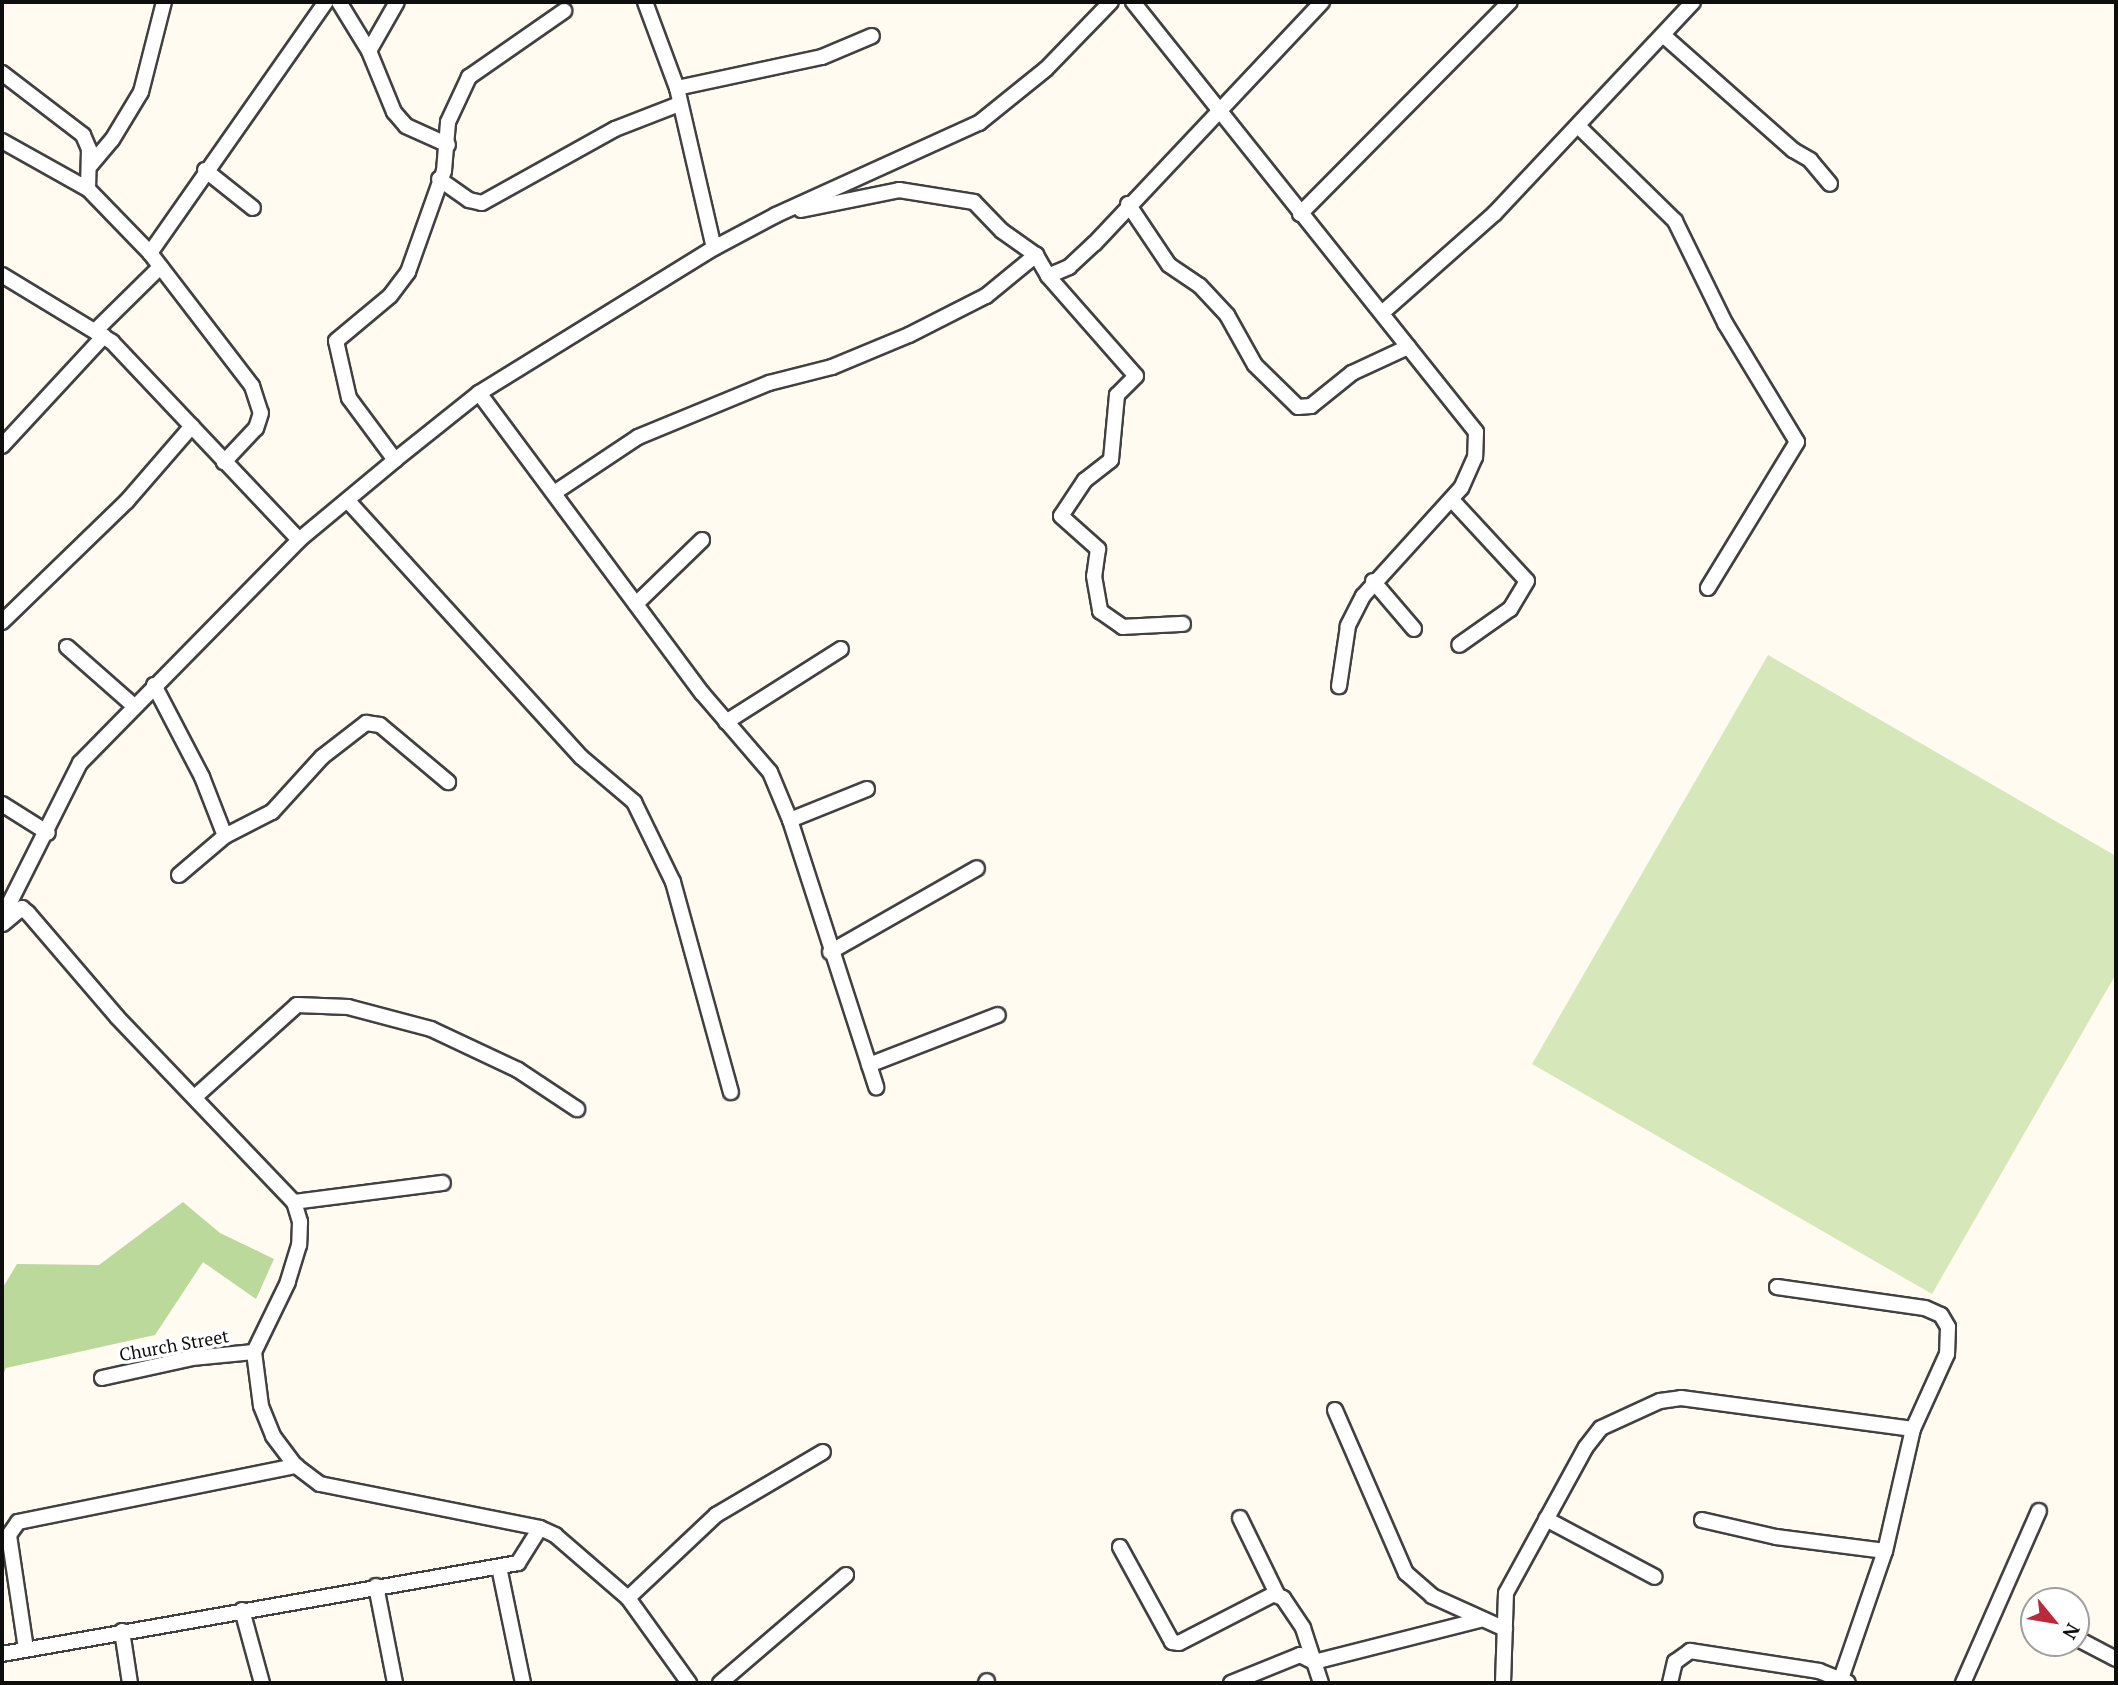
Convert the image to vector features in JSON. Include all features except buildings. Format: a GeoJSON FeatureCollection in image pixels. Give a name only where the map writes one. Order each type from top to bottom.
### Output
{"type":"FeatureCollection","features":[{"type":"Feature","properties":{"kind":"street"},"geometry":{"type":"LineString","coordinates":[[89,167],[112,140],[141,92],[164,2]]}},
{"type":"Feature","properties":{"kind":"street"},"geometry":{"type":"LineString","coordinates":[[150,253],[205,170],[326,2]]}},
{"type":"Feature","properties":{"kind":"street"},"geometry":{"type":"LineString","coordinates":[[339,2],[369,51],[394,111],[406,126],[448,145]]}},
{"type":"Feature","properties":{"kind":"street"},"geometry":{"type":"LineString","coordinates":[[369,51],[397,2]]}},
{"type":"Feature","properties":{"kind":"street"},"geometry":{"type":"LineString","coordinates":[[645,2],[677,88],[715,248]]}},
{"type":"Feature","properties":{"kind":"street"},"geometry":{"type":"LineString","coordinates":[[1133,2],[1476,432],[1475,457],[1452,500],[1373,581],[1348,626],[1339,686]]}},
{"type":"Feature","properties":{"kind":"street"},"geometry":{"type":"LineString","coordinates":[[1048,276],[1069,267],[1322,2]]}},
{"type":"Feature","properties":{"kind":"street"},"geometry":{"type":"LineString","coordinates":[[1300,214],[1510,2]]}},
{"type":"Feature","properties":{"kind":"street"},"geometry":{"type":"LineString","coordinates":[[1382,313],[1465,242],[1693,2]]}},
{"type":"Feature","properties":{"kind":"street"},"geometry":{"type":"LineString","coordinates":[[2,918],[48,833],[80,764],[299,540],[395,460],[479,393],[715,248],[776,215],[979,123],[1045,69],[1102,5]]}},
{"type":"Feature","properties":{"kind":"street"},"geometry":{"type":"LineString","coordinates":[[395,460],[349,398],[336,341],[401,283],[439,179],[448,145],[448,122],[469,77],[564,12]]}},
{"type":"Feature","properties":{"kind":"street"},"geometry":{"type":"LineString","coordinates":[[1662,35],[1793,150],[1810,160],[1830,184]]}},
{"type":"Feature","properties":{"kind":"street"},"geometry":{"type":"LineString","coordinates":[[677,88],[822,57],[872,36]]}},
{"type":"Feature","properties":{"kind":"street"},"geometry":{"type":"LineString","coordinates":[[2,73],[83,135],[89,167],[88,189]]}},
{"type":"Feature","properties":{"kind":"street"},"geometry":{"type":"LineString","coordinates":[[439,179],[482,203],[615,129],[679,104]]}},
{"type":"Feature","properties":{"kind":"street"},"geometry":{"type":"LineString","coordinates":[[1578,126],[1675,221],[1725,323],[1797,442],[1708,588]]}},
{"type":"Feature","properties":{"kind":"street"},"geometry":{"type":"LineString","coordinates":[[2,141],[88,189],[150,253],[252,386],[261,413],[256,428],[224,462]]}},
{"type":"Feature","properties":{"kind":"street"},"geometry":{"type":"LineString","coordinates":[[205,170],[253,208]]}},
{"type":"Feature","properties":{"kind":"street"},"geometry":{"type":"LineString","coordinates":[[776,215],[900,190],[974,202],[1002,232],[1036,255],[1048,276],[1136,376],[1117,395],[1111,460],[1085,480],[1061,516],[1097,549],[1094,576],[1100,611],[1123,627],[1183,624]]}},
{"type":"Feature","properties":{"kind":"street"},"geometry":{"type":"LineString","coordinates":[[1128,204],[1169,265],[1200,286],[1227,315],[1255,365],[1297,407],[1311,406],[1352,373],[1408,347]]}},
{"type":"Feature","properties":{"kind":"street"},"geometry":{"type":"LineString","coordinates":[[554,493],[638,437],[769,383],[832,367],[909,335],[986,296],[1036,255]]}},
{"type":"Feature","properties":{"kind":"street"},"geometry":{"type":"LineString","coordinates":[[2,446],[160,267]]}},
{"type":"Feature","properties":{"kind":"street"},"geometry":{"type":"LineString","coordinates":[[2,275],[100,333],[299,540]]}},
{"type":"Feature","properties":{"kind":"street"},"geometry":{"type":"LineString","coordinates":[[479,393],[726,722],[769,772],[790,820],[830,952],[876,1087]]}},
{"type":"Feature","properties":{"kind":"street"},"geometry":{"type":"LineString","coordinates":[[2,622],[127,501],[192,426]]}},
{"type":"Feature","properties":{"kind":"street"},"geometry":{"type":"LineString","coordinates":[[1452,500],[1527,581],[1510,609],[1459,645]]}},
{"type":"Feature","properties":{"kind":"street"},"geometry":{"type":"LineString","coordinates":[[348,501],[581,757],[634,802],[673,882],[731,1093]]}},
{"type":"Feature","properties":{"kind":"street"},"geometry":{"type":"LineString","coordinates":[[636,604],[702,540]]}},
{"type":"Feature","properties":{"kind":"street"},"geometry":{"type":"LineString","coordinates":[[1373,581],[1413,629]]}},
{"type":"Feature","properties":{"kind":"street"},"geometry":{"type":"LineString","coordinates":[[67,648],[134,706]]}},
{"type":"Feature","properties":{"kind":"street"},"geometry":{"type":"LineString","coordinates":[[726,722],[841,649]]}},
{"type":"Feature","properties":{"kind":"street"},"geometry":{"type":"LineString","coordinates":[[155,685],[202,778],[225,836]]}},
{"type":"Feature","properties":{"kind":"street"},"geometry":{"type":"LineString","coordinates":[[180,876],[225,836],[272,812],[322,757],[366,723],[380,725],[448,782]]}},
{"type":"Feature","properties":{"kind":"street"},"geometry":{"type":"LineString","coordinates":[[790,820],[867,789]]}},
{"type":"Feature","properties":{"kind":"street"},"geometry":{"type":"LineString","coordinates":[[2,804],[48,833]]}},
{"type":"Feature","properties":{"kind":"street"},"geometry":{"type":"LineString","coordinates":[[830,952],[977,868]]}},
{"type":"Feature","properties":{"kind":"street"},"geometry":{"type":"LineString","coordinates":[[2,925],[22,908],[28,913],[117,1017],[196,1096],[294,1202],[300,1222],[299,1245],[288,1282],[254,1352],[261,1406],[273,1437],[296,1466],[320,1485],[540,1528],[628,1598],[689,1683]]}},
{"type":"Feature","properties":{"kind":"street"},"geometry":{"type":"LineString","coordinates":[[196,1096],[290,1008],[348,1007],[431,1029],[518,1070],[577,1108]]}},
{"type":"Feature","properties":{"kind":"street"},"geometry":{"type":"LineString","coordinates":[[869,1065],[998,1015]]}},
{"type":"Feature","properties":{"kind":"street"},"geometry":{"type":"LineString","coordinates":[[294,1202],[443,1183]]}},
{"type":"Feature","properties":{"kind":"street"},"geometry":{"type":"LineString","coordinates":[[1670,1683],[1675,1662],[1690,1651],[1819,1671],[1845,1681],[1885,1551],[1913,1429],[1947,1354],[1948,1327],[1941,1315],[1925,1308],[1777,1287]]}},
{"type":"Feature","properties":{"kind":"street","name":"Church Street"},"geometry":{"type":"LineString","coordinates":[[102,1378],[192,1358],[254,1352]]}},
{"type":"Feature","properties":{"kind":"street"},"geometry":{"type":"LineString","coordinates":[[1503,1683],[1506,1593],[1593,1435],[1660,1401],[1681,1398],[1913,1429]]}},
{"type":"Feature","properties":{"kind":"street"},"geometry":{"type":"LineString","coordinates":[[1335,1410],[1406,1573],[1432,1595],[1480,1620],[1505,1629]]}},
{"type":"Feature","properties":{"kind":"street"},"geometry":{"type":"LineString","coordinates":[[628,1598],[716,1515],[823,1452]]}},
{"type":"Feature","properties":{"kind":"street"},"geometry":{"type":"LineString","coordinates":[[26,1649],[9,1535],[18,1521],[296,1466]]}},
{"type":"Feature","properties":{"kind":"street"},"geometry":{"type":"LineString","coordinates":[[1963,1683],[2039,1511]]}},
{"type":"Feature","properties":{"kind":"street"},"geometry":{"type":"LineString","coordinates":[[1240,1518],[1278,1596],[1303,1628],[1321,1683]]}},
{"type":"Feature","properties":{"kind":"street"},"geometry":{"type":"LineString","coordinates":[[1546,1519],[1655,1577]]}},
{"type":"Feature","properties":{"kind":"street"},"geometry":{"type":"LineString","coordinates":[[1702,1520],[1776,1537],[1885,1551]]}},
{"type":"Feature","properties":{"kind":"street"},"geometry":{"type":"LineString","coordinates":[[2,1654],[376,1586],[499,1567],[523,1559],[540,1528]]}},
{"type":"Feature","properties":{"kind":"street"},"geometry":{"type":"LineString","coordinates":[[1120,1547],[1172,1642],[1179,1643],[1246,1605],[1278,1596]]}},
{"type":"Feature","properties":{"kind":"street"},"geometry":{"type":"LineString","coordinates":[[499,1567],[523,1683]]}},
{"type":"Feature","properties":{"kind":"street"},"geometry":{"type":"LineString","coordinates":[[720,1683],[846,1576]]}},
{"type":"Feature","properties":{"kind":"street"},"geometry":{"type":"LineString","coordinates":[[376,1586],[396,1683]]}},
{"type":"Feature","properties":{"kind":"street"},"geometry":{"type":"LineString","coordinates":[[242,1610],[262,1683]]}},
{"type":"Feature","properties":{"kind":"street"},"geometry":{"type":"LineString","coordinates":[[1231,1683],[1300,1656],[1314,1662],[1480,1620]]}},
{"type":"Feature","properties":{"kind":"street"},"geometry":{"type":"LineString","coordinates":[[122,1631],[130,1683]]}},
{"type":"Feature","properties":{"kind":"street"},"geometry":{"type":"LineString","coordinates":[[2090,1645],[2116,1659]]}},
{"type":"Feature","properties":{"kind":"green space"},"geometry":{"type":"Polygon","coordinates":[[[1768,655],[2116,856],[2116,974],[1932,1294],[1532,1064],[1768,655]]]}},
{"type":"Feature","properties":{"kind":"green space"},"geometry":{"type":"Polygon","coordinates":[[[183,1202],[220,1233],[274,1259],[256,1299],[203,1262],[155,1335],[6,1368],[2,1377],[2,1289],[17,1264],[99,1265],[183,1202]]]}}]}
